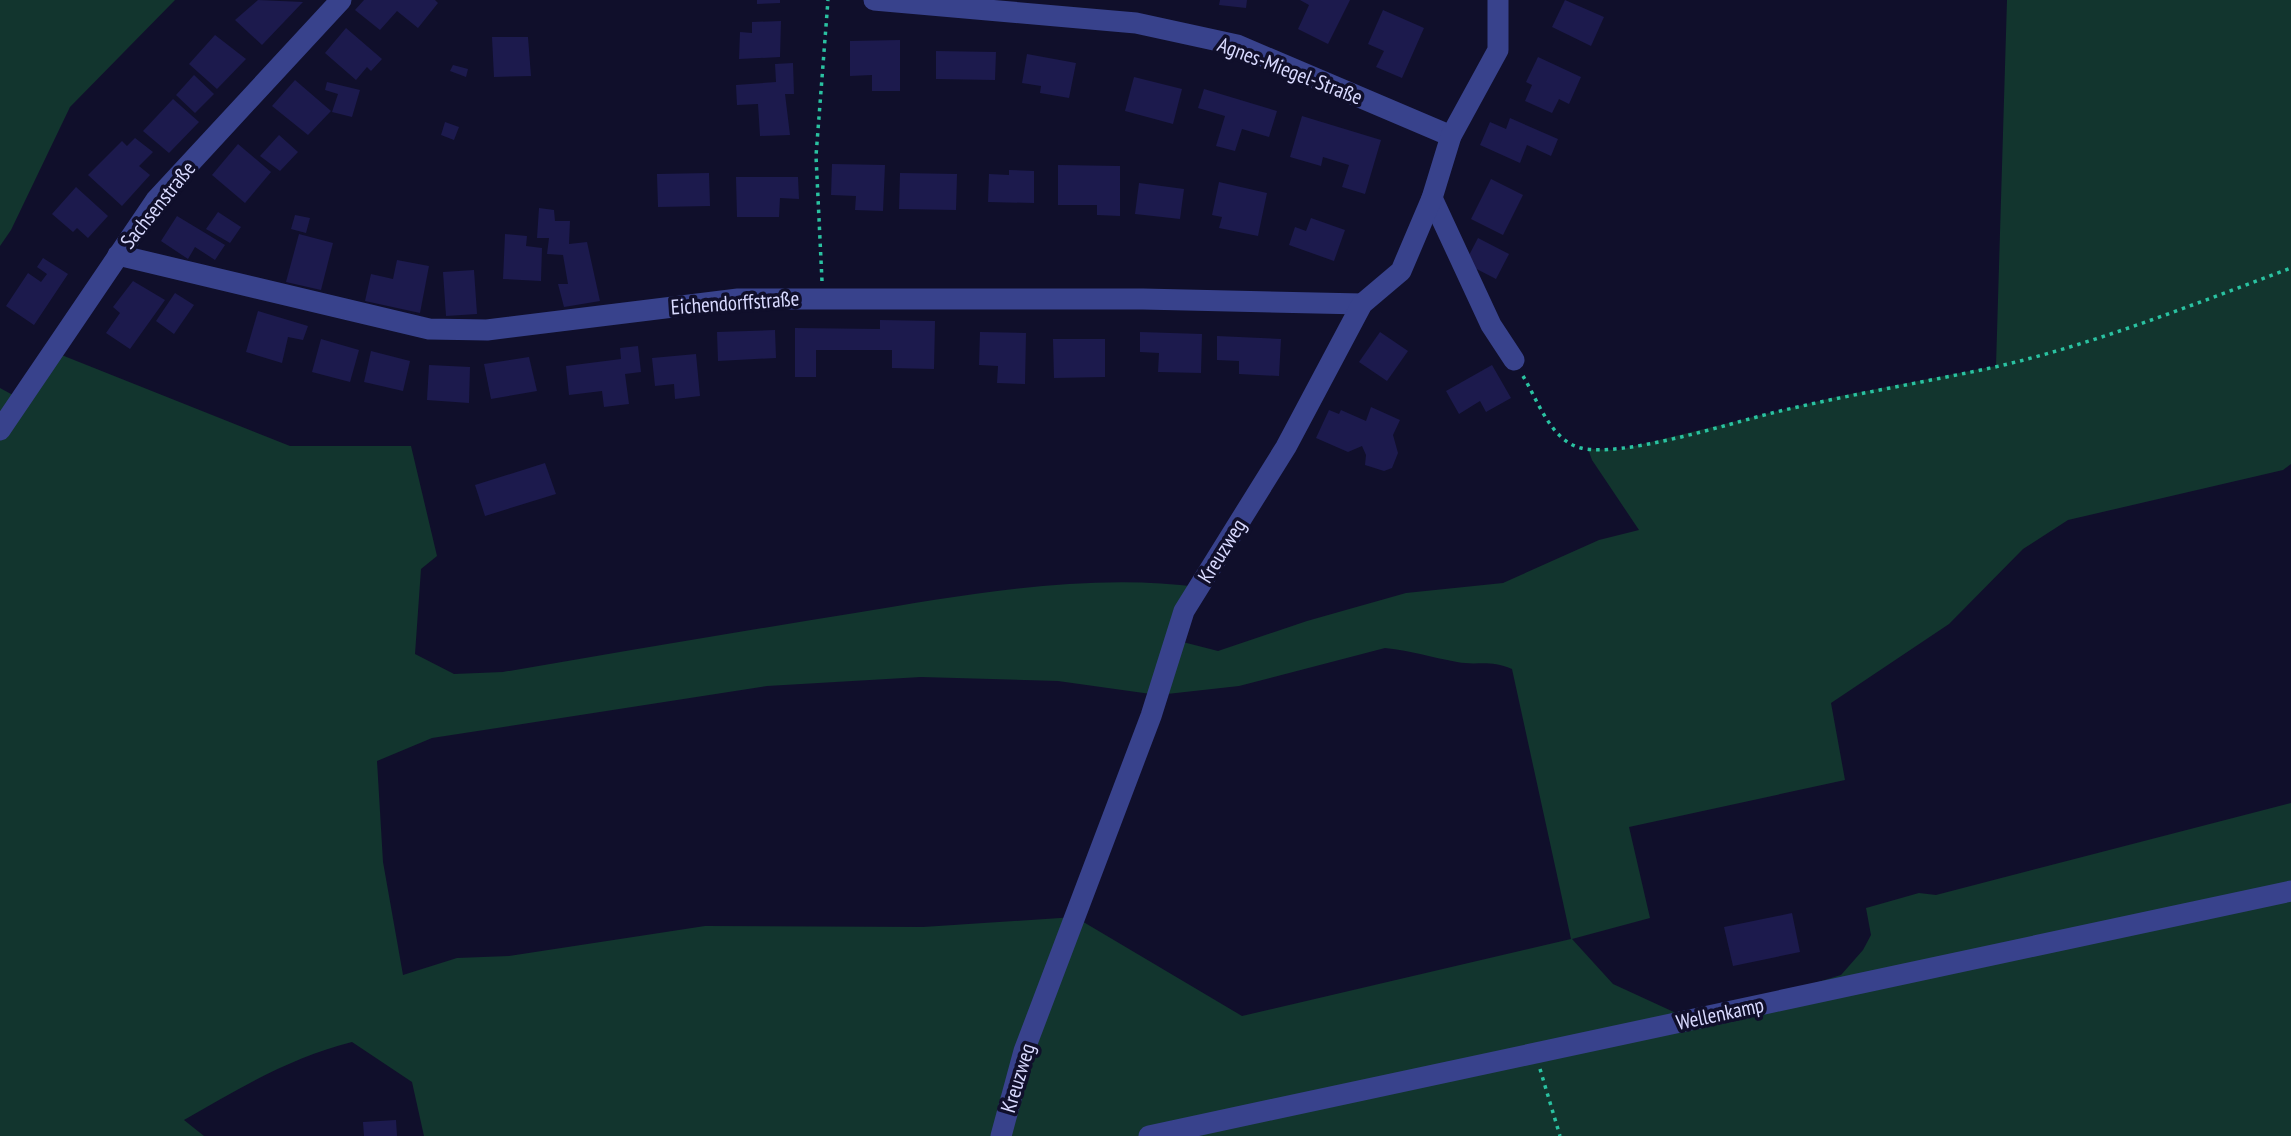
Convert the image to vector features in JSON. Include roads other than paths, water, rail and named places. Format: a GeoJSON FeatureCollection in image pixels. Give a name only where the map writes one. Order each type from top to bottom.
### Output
{"type":"FeatureCollection","features":[{"type":"Feature","properties":{"kind":"street","name":"Sachsenstraße"},"geometry":{"type":"LineString","coordinates":[[0,430],[156,200],[341,0]]}},
{"type":"Feature","properties":{"kind":"street","name":"Agnes-Miegel-Straße"},"geometry":{"type":"LineString","coordinates":[[874,0],[1136,23],[1237,45],[1451,136]]}},
{"type":"Feature","properties":{"kind":"street","name":"Kreuzweg"},"geometry":{"type":"LineString","coordinates":[[1001,1136],[1024,1051],[1151,716],[1184,611],[1286,447],[1362,304],[1401,271],[1432,198],[1451,136],[1498,50],[1498,0]]}},
{"type":"Feature","properties":{"kind":"street"},"geometry":{"type":"LineString","coordinates":[[1432,198],[1491,325],[1514,360]]}},
{"type":"Feature","properties":{"kind":"street","name":"Eichendorffstraße"},"geometry":{"type":"LineString","coordinates":[[118,255],[429,329],[487,330],[738,299],[1143,299],[1362,304]]}},
{"type":"Feature","properties":{"kind":"street","name":"Wellenkamp"},"geometry":{"type":"LineString","coordinates":[[1149,1136],[2291,891]]}}]}
